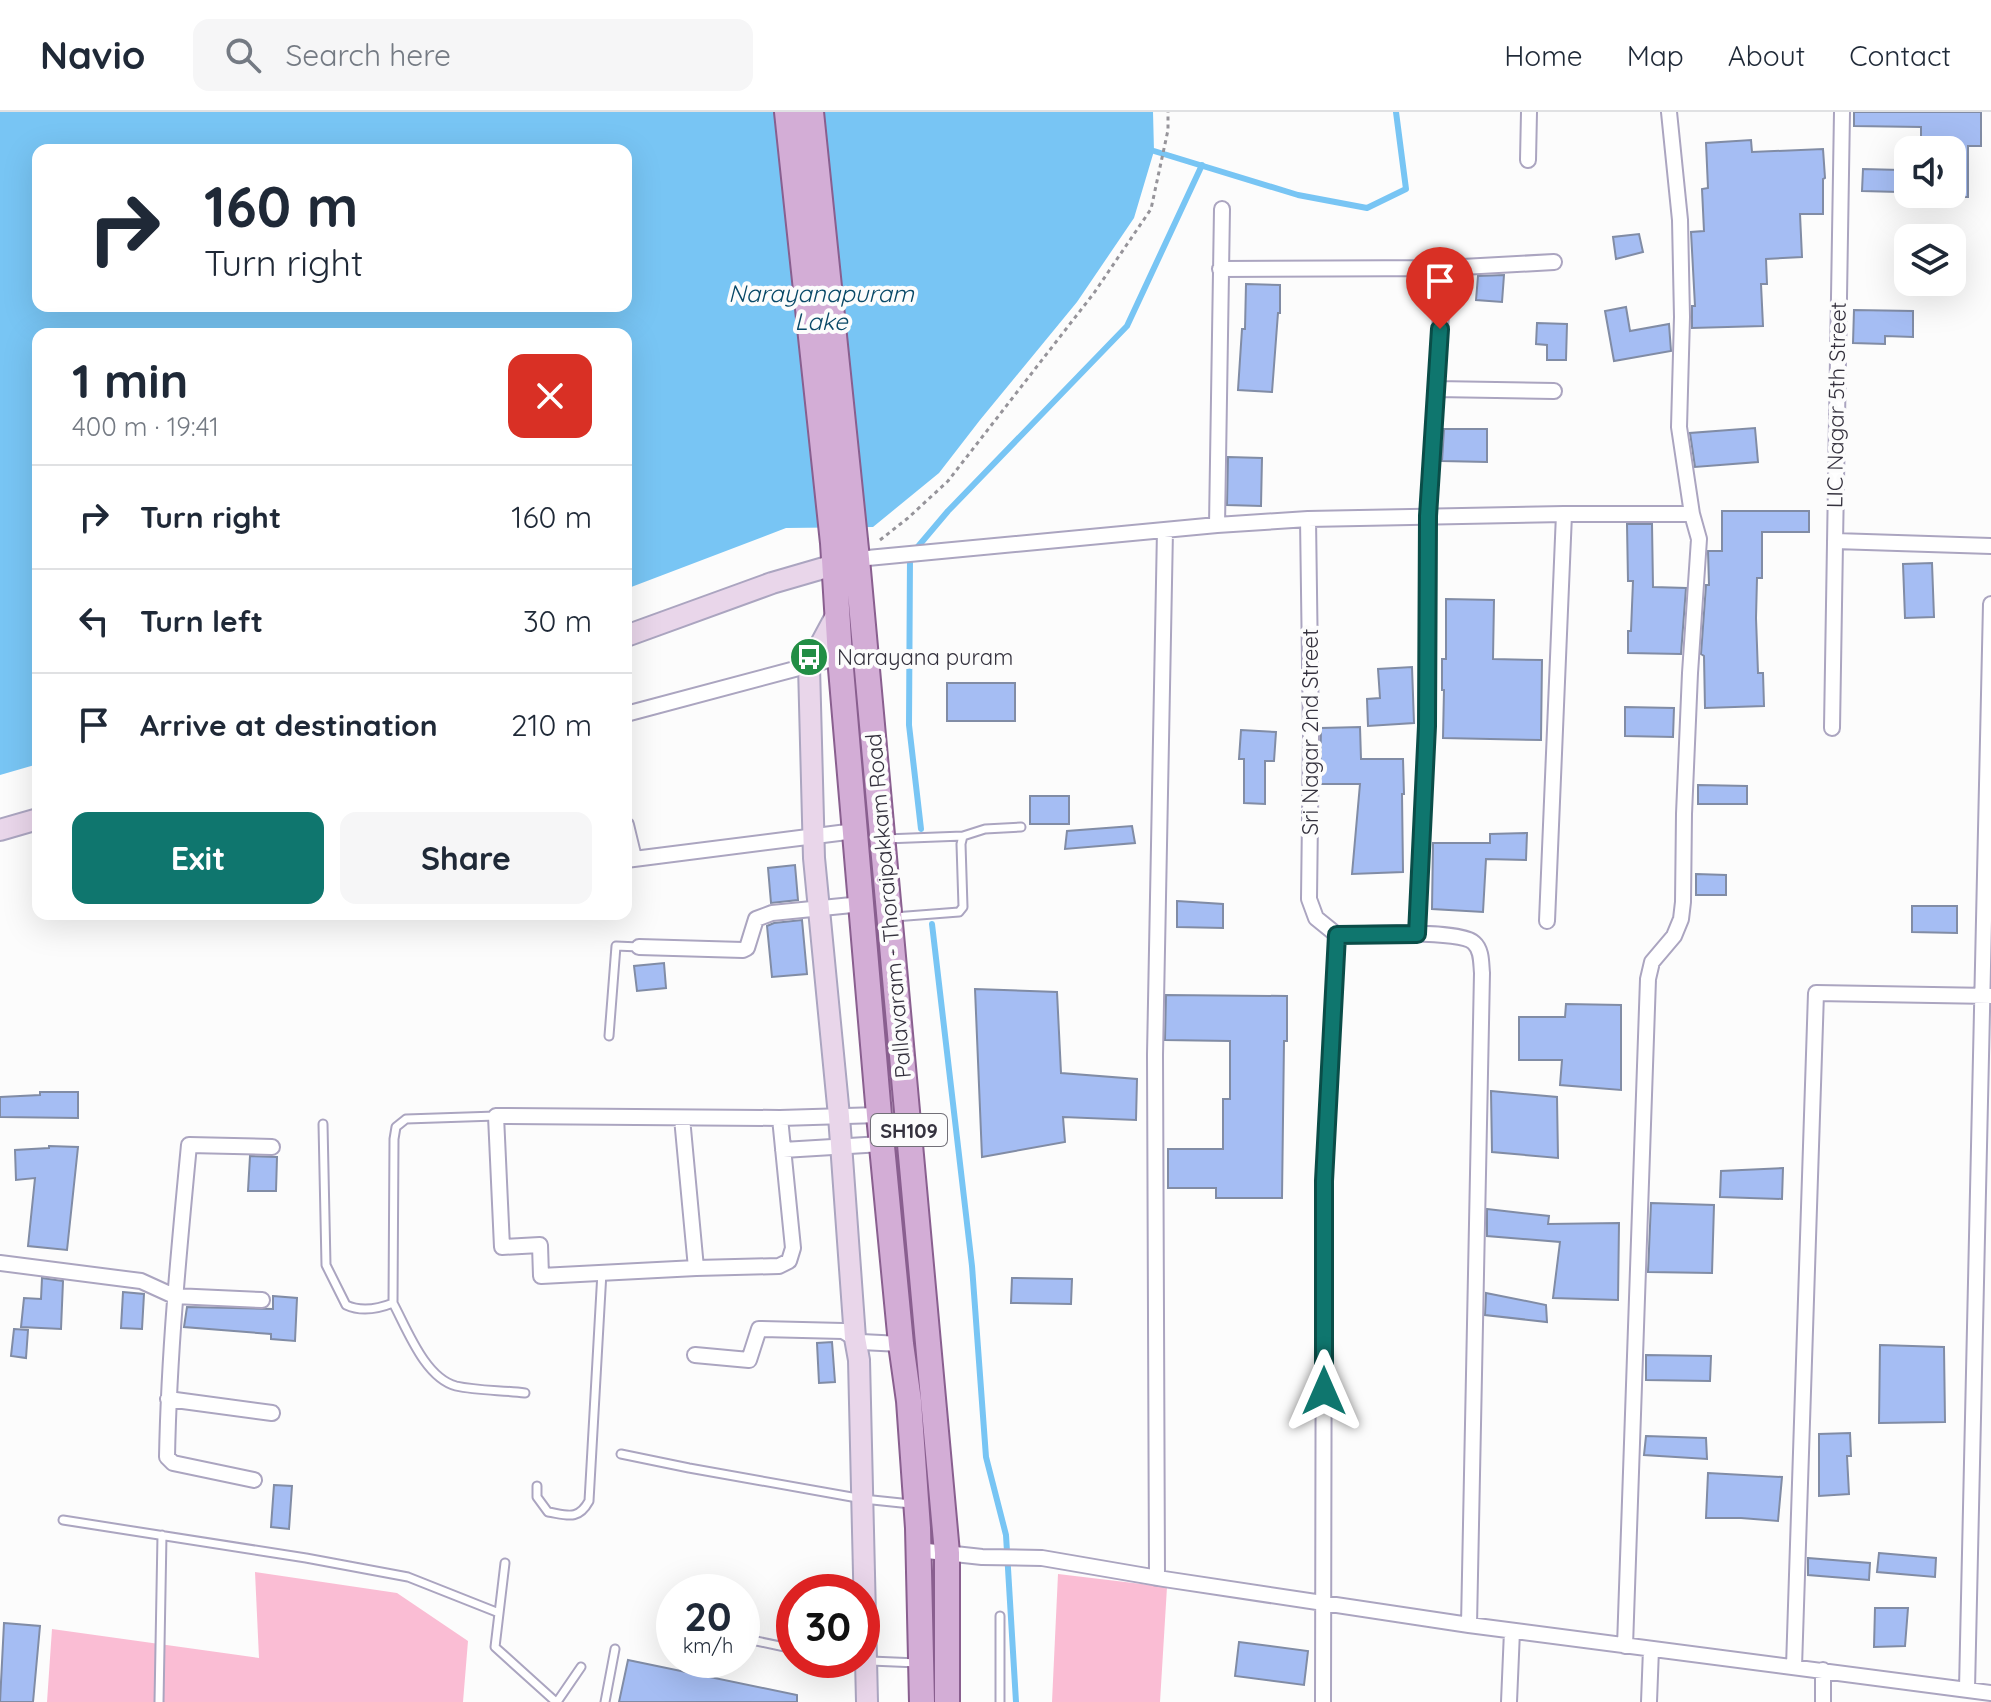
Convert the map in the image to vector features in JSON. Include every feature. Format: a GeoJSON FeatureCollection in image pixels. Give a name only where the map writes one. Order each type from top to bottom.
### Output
{"type":"FeatureCollection","features":[{"type":"Feature","properties":{"kind":"main road","name":"Pallavaram - Thoraipakkam Road"},"geometry":{"type":"LineString","coordinates":[[787,112],[883,839],[947,1553],[947,1702]]}},
{"type":"Feature","properties":{"kind":"main road","name":"Pallavaram - Thoraipakkam Road"},"geometry":{"type":"LineString","coordinates":[[811,112],[845,562],[837,614],[840,657],[879,1115],[909,1401],[918,1550],[922,1702]]}},
{"type":"Feature","properties":{"kind":"street"},"geometry":{"type":"LineString","coordinates":[[1528,160],[1529,112]]}},
{"type":"Feature","properties":{"kind":"street"},"geometry":{"type":"LineString","coordinates":[[1625,1646],[1648,979],[1652,962],[1674,936],[1681,919],[1683,902],[1685,798],[1699,539],[1692,514],[1679,427],[1682,317],[1680,220],[1669,112]]}},
{"type":"Feature","properties":{"kind":"street","name":"LIC Nagar 5th Street"},"geometry":{"type":"LineString","coordinates":[[1842,112],[1835,541],[1991,546]]}},
{"type":"Feature","properties":{"kind":"street"},"geometry":{"type":"LineString","coordinates":[[1217,525],[1222,209]]}},
{"type":"Feature","properties":{"kind":"street"},"geometry":{"type":"LineString","coordinates":[[1220,269],[1444,268],[1554,262]]}},
{"type":"Feature","properties":{"kind":"street"},"geometry":{"type":"LineString","coordinates":[[1417,934],[1427,726],[1428,516],[1444,268]]}},
{"type":"Feature","properties":{"kind":"street"},"geometry":{"type":"LineString","coordinates":[[1436,389],[1554,391]]}},
{"type":"Feature","properties":{"kind":"street"},"geometry":{"type":"LineString","coordinates":[[1547,921],[1564,514]]}},
{"type":"Feature","properties":{"kind":"street"},"geometry":{"type":"LineString","coordinates":[[632,634],[772,583],[845,562],[904,553],[1308,519],[1692,514]]}},
{"type":"Feature","properties":{"kind":"street","name":"Sri Nagar 2nd Street"},"geometry":{"type":"LineString","coordinates":[[1308,519],[1311,736],[1309,899],[1316,918],[1337,935]]}},
{"type":"Feature","properties":{"kind":"street"},"geometry":{"type":"LineString","coordinates":[[1157,1578],[1155,1055],[1165,530]]}},
{"type":"Feature","properties":{"kind":"street"},"geometry":{"type":"LineString","coordinates":[[1832,728],[1835,541]]}},
{"type":"Feature","properties":{"kind":"street"},"geometry":{"type":"LineString","coordinates":[[1967,1689],[1986,996],[1991,604]]}},
{"type":"Feature","properties":{"kind":"street"},"geometry":{"type":"LineString","coordinates":[[837,614],[809,666],[814,858],[859,1360],[863,1499],[860,1574]]}},
{"type":"Feature","properties":{"kind":"street"},"geometry":{"type":"LineString","coordinates":[[632,712],[840,657]]}},
{"type":"Feature","properties":{"kind":"street"},"geometry":{"type":"LineString","coordinates":[[0,830],[32,821]]}},
{"type":"Feature","properties":{"kind":"street"},"geometry":{"type":"LineString","coordinates":[[632,859],[855,831]]}},
{"type":"Feature","properties":{"kind":"street"},"geometry":{"type":"LineString","coordinates":[[639,947],[743,950],[747,948],[756,919],[772,913],[862,904]]}},
{"type":"Feature","properties":{"kind":"street"},"geometry":{"type":"LineString","coordinates":[[1323,1702],[1324,1181],[1337,935],[1464,937],[1473,941],[1480,951],[1469,1625]]}},
{"type":"Feature","properties":{"kind":"street"},"geometry":{"type":"LineString","coordinates":[[1794,1667],[1816,993],[1986,996]]}},
{"type":"Feature","properties":{"kind":"street"},"geometry":{"type":"LineString","coordinates":[[780,1118],[793,1248],[789,1261],[779,1266],[541,1276],[540,1245],[502,1247],[496,1116],[780,1118],[879,1115]]}},
{"type":"Feature","properties":{"kind":"street"},"geometry":{"type":"LineString","coordinates":[[682,1118],[696,1268]]}},
{"type":"Feature","properties":{"kind":"street"},"geometry":{"type":"LineString","coordinates":[[783,1150],[882,1144]]}},
{"type":"Feature","properties":{"kind":"street"},"geometry":{"type":"LineString","coordinates":[[254,1480],[173,1463],[167,1457],[168,1399],[174,1296],[189,1145],[272,1147]]}},
{"type":"Feature","properties":{"kind":"street"},"geometry":{"type":"LineString","coordinates":[[0,1263],[141,1281],[174,1296],[262,1300]]}},
{"type":"Feature","properties":{"kind":"street"},"geometry":{"type":"LineString","coordinates":[[695,1355],[749,1360],[759,1329],[843,1331],[861,1342],[901,1344]]}},
{"type":"Feature","properties":{"kind":"street"},"geometry":{"type":"LineString","coordinates":[[168,1399],[272,1413]]}},
{"type":"Feature","properties":{"kind":"street"},"geometry":{"type":"LineString","coordinates":[[918,1550],[982,1557],[1042,1558],[1469,1625],[1991,1693]]}},
{"type":"Feature","properties":{"kind":"street"},"geometry":{"type":"LineString","coordinates":[[1509,1702],[1512,1631]]}},
{"type":"Feature","properties":{"kind":"street"},"geometry":{"type":"LineString","coordinates":[[1649,1702],[1651,1649]]}},
{"type":"Feature","properties":{"kind":"street"},"geometry":{"type":"LineString","coordinates":[[1823,1670],[1823,1702]]}},
{"type":"Feature","properties":{"kind":"street"},"geometry":{"type":"LineString","coordinates":[[861,1678],[867,1702]]}},
{"type":"Feature","properties":{"kind":"street"},"geometry":{"type":"LineString","coordinates":[[1945,1702],[1946,1686]]}},
{"type":"Feature","properties":{"kind":"lane"},"geometry":{"type":"LineString","coordinates":[[883,839],[963,836],[985,829],[1021,827]]}},
{"type":"Feature","properties":{"kind":"lane"},"geometry":{"type":"LineString","coordinates":[[889,917],[959,912],[963,907],[963,836]]}},
{"type":"Feature","properties":{"kind":"lane"},"geometry":{"type":"LineString","coordinates":[[609,1036],[616,946],[639,947]]}},
{"type":"Feature","properties":{"kind":"lane"},"geometry":{"type":"LineString","coordinates":[[496,1116],[406,1119],[396,1127],[393,1303],[435,1375],[454,1385],[525,1393]]}},
{"type":"Feature","properties":{"kind":"lane"},"geometry":{"type":"LineString","coordinates":[[323,1124],[326,1265],[346,1305],[364,1309],[381,1308],[393,1303]]}},
{"type":"Feature","properties":{"kind":"lane"},"geometry":{"type":"LineString","coordinates":[[537,1486],[537,1497],[548,1512],[573,1516],[583,1511],[589,1501],[602,1272]]}},
{"type":"Feature","properties":{"kind":"lane"},"geometry":{"type":"LineString","coordinates":[[621,1454],[863,1499],[916,1504]]}},
{"type":"Feature","properties":{"kind":"lane"},"geometry":{"type":"LineString","coordinates":[[63,1520],[408,1577],[499,1613]]}},
{"type":"Feature","properties":{"kind":"lane"},"geometry":{"type":"LineString","coordinates":[[159,1702],[162,1535]]}},
{"type":"Feature","properties":{"kind":"lane"},"geometry":{"type":"LineString","coordinates":[[505,1563],[495,1647],[557,1702],[581,1667]]}},
{"type":"Feature","properties":{"kind":"lane"},"geometry":{"type":"LineString","coordinates":[[1000,1616],[1000,1702]]}},
{"type":"Feature","properties":{"kind":"lane"},"geometry":{"type":"LineString","coordinates":[[605,1702],[615,1649]]}},
{"type":"Feature","properties":{"kind":"lane"},"geometry":{"type":"LineString","coordinates":[[880,1661],[921,1663]]}},
{"type":"Feature","properties":{"kind":"path"},"geometry":{"type":"LineString","coordinates":[[845,562],[908,518],[948,481],[1094,293],[1151,209],[1168,130],[1168,112]]}},
{"type":"Feature","properties":{"kind":"shaded area"},"geometry":{"type":"Polygon","coordinates":[[[255,1572],[397,1593],[468,1641],[463,1702],[47,1702],[52,1629],[259,1658],[255,1572]]]}},
{"type":"Feature","properties":{"kind":"shaded area"},"geometry":{"type":"Polygon","coordinates":[[[1058,1574],[1167,1587],[1160,1702],[1052,1702],[1058,1574]]]}},
{"type":"Feature","properties":{"kind":"water","name":"Narayanapuram Lake"},"geometry":{"type":"Polygon","coordinates":[[[0,112],[1153,112],[1154,151],[1134,218],[1077,302],[939,473],[873,527],[786,528],[632,587],[632,328],[32,328],[32,766],[0,775],[0,112]]]}},
{"type":"Feature","properties":{"kind":"building"},"geometry":{"type":"Polygon","coordinates":[[[1854,112],[1981,112],[1981,146],[1968,146],[1968,197],[1966,136],[1921,136],[1921,127],[1854,126],[1854,112]]]}},
{"type":"Feature","properties":{"kind":"building"},"geometry":{"type":"Polygon","coordinates":[[[1751,140],[1752,152],[1823,149],[1823,214],[1800,214],[1802,257],[1766,259],[1767,284],[1761,284],[1763,326],[1692,328],[1692,306],[1695,306],[1691,232],[1704,231],[1702,189],[1708,188],[1706,143],[1751,140]]]}},
{"type":"Feature","properties":{"kind":"building"},"geometry":{"type":"Polygon","coordinates":[[[1863,169],[1894,170],[1894,192],[1862,191],[1863,169]]]}},
{"type":"Feature","properties":{"kind":"building"},"geometry":{"type":"Polygon","coordinates":[[[1639,234],[1643,252],[1616,259],[1613,237],[1639,234]]]}},
{"type":"Feature","properties":{"kind":"building"},"geometry":{"type":"Polygon","coordinates":[[[1504,275],[1502,302],[1476,300],[1478,276],[1504,275]]]}},
{"type":"Feature","properties":{"kind":"building"},"geometry":{"type":"Polygon","coordinates":[[[1246,284],[1280,285],[1272,392],[1238,390],[1246,284]]]}},
{"type":"Feature","properties":{"kind":"building"},"geometry":{"type":"Polygon","coordinates":[[[1626,307],[1630,331],[1669,324],[1671,351],[1614,361],[1605,311],[1626,307]]]}},
{"type":"Feature","properties":{"kind":"building"},"geometry":{"type":"Polygon","coordinates":[[[1854,310],[1913,311],[1913,337],[1885,336],[1885,344],[1853,343],[1854,310]]]}},
{"type":"Feature","properties":{"kind":"building"},"geometry":{"type":"Polygon","coordinates":[[[1537,323],[1567,324],[1566,360],[1547,360],[1547,345],[1536,344],[1537,323]]]}},
{"type":"Feature","properties":{"kind":"building"},"geometry":{"type":"Polygon","coordinates":[[[1755,428],[1758,462],[1695,467],[1690,433],[1755,428]]]}},
{"type":"Feature","properties":{"kind":"building"},"geometry":{"type":"Polygon","coordinates":[[[1444,429],[1487,429],[1487,462],[1442,461],[1444,429]]]}},
{"type":"Feature","properties":{"kind":"building"},"geometry":{"type":"Polygon","coordinates":[[[1228,457],[1262,458],[1261,506],[1227,505],[1228,457]]]}},
{"type":"Feature","properties":{"kind":"building"},"geometry":{"type":"Polygon","coordinates":[[[1722,511],[1809,511],[1809,532],[1762,532],[1762,578],[1757,578],[1756,618],[1758,673],[1763,673],[1764,706],[1705,708],[1704,656],[1701,654],[1706,585],[1709,585],[1708,551],[1722,551],[1722,511]]]}},
{"type":"Feature","properties":{"kind":"building"},"geometry":{"type":"Polygon","coordinates":[[[1627,524],[1652,524],[1653,587],[1686,588],[1681,654],[1628,653],[1633,581],[1628,581],[1627,524]]]}},
{"type":"Feature","properties":{"kind":"building"},"geometry":{"type":"Polygon","coordinates":[[[1932,563],[1934,617],[1905,618],[1903,564],[1932,563]]]}},
{"type":"Feature","properties":{"kind":"building"},"geometry":{"type":"Polygon","coordinates":[[[1446,599],[1494,600],[1493,659],[1542,660],[1541,740],[1443,738],[1442,659],[1446,659],[1446,599]]]}},
{"type":"Feature","properties":{"kind":"building"},"geometry":{"type":"Polygon","coordinates":[[[1412,667],[1414,723],[1368,726],[1367,699],[1380,698],[1378,669],[1412,667]]]}},
{"type":"Feature","properties":{"kind":"building"},"geometry":{"type":"Polygon","coordinates":[[[947,683],[1015,683],[1015,721],[947,721],[947,683]]]}},
{"type":"Feature","properties":{"kind":"building"},"geometry":{"type":"Polygon","coordinates":[[[1625,707],[1674,708],[1673,737],[1625,736],[1625,707]]]}},
{"type":"Feature","properties":{"kind":"building"},"geometry":{"type":"Polygon","coordinates":[[[1360,727],[1361,759],[1403,759],[1403,872],[1352,874],[1360,784],[1320,784],[1321,728],[1360,727]]]}},
{"type":"Feature","properties":{"kind":"building"},"geometry":{"type":"Polygon","coordinates":[[[1241,730],[1276,732],[1274,761],[1265,761],[1265,804],[1244,803],[1244,759],[1239,759],[1241,730]]]}},
{"type":"Feature","properties":{"kind":"building"},"geometry":{"type":"Polygon","coordinates":[[[1698,785],[1747,786],[1747,804],[1698,804],[1698,785]]]}},
{"type":"Feature","properties":{"kind":"building"},"geometry":{"type":"Polygon","coordinates":[[[1030,796],[1069,796],[1069,824],[1030,824],[1030,796]]]}},
{"type":"Feature","properties":{"kind":"building"},"geometry":{"type":"Polygon","coordinates":[[[1132,826],[1135,843],[1065,849],[1067,831],[1132,826]]]}},
{"type":"Feature","properties":{"kind":"building"},"geometry":{"type":"Polygon","coordinates":[[[1527,833],[1526,860],[1486,859],[1483,912],[1432,909],[1433,843],[1490,843],[1490,834],[1527,833]]]}},
{"type":"Feature","properties":{"kind":"building"},"geometry":{"type":"Polygon","coordinates":[[[795,865],[798,900],[771,903],[768,868],[795,865]]]}},
{"type":"Feature","properties":{"kind":"building"},"geometry":{"type":"Polygon","coordinates":[[[1696,874],[1726,875],[1726,895],[1696,895],[1696,874]]]}},
{"type":"Feature","properties":{"kind":"building"},"geometry":{"type":"Polygon","coordinates":[[[1177,901],[1223,904],[1223,928],[1177,927],[1177,901]]]}},
{"type":"Feature","properties":{"kind":"building"},"geometry":{"type":"Polygon","coordinates":[[[1912,906],[1957,906],[1957,933],[1912,932],[1912,906]]]}},
{"type":"Feature","properties":{"kind":"building"},"geometry":{"type":"Polygon","coordinates":[[[802,920],[807,974],[772,977],[767,926],[802,920]]]}},
{"type":"Feature","properties":{"kind":"building"},"geometry":{"type":"Polygon","coordinates":[[[664,963],[666,988],[637,991],[634,966],[664,963]]]}},
{"type":"Feature","properties":{"kind":"building"},"geometry":{"type":"Polygon","coordinates":[[[975,989],[1057,992],[1061,1073],[1137,1079],[1136,1120],[1063,1117],[1065,1142],[982,1157],[975,989]]]}},
{"type":"Feature","properties":{"kind":"building"},"geometry":{"type":"Polygon","coordinates":[[[1166,995],[1287,996],[1282,1198],[1216,1198],[1216,1188],[1168,1188],[1168,1149],[1223,1149],[1223,1099],[1230,1099],[1230,1041],[1165,1040],[1166,995]]]}},
{"type":"Feature","properties":{"kind":"building"},"geometry":{"type":"Polygon","coordinates":[[[1566,1004],[1621,1005],[1621,1090],[1560,1085],[1562,1060],[1519,1060],[1519,1017],[1565,1017],[1566,1004]]]}},
{"type":"Feature","properties":{"kind":"building"},"geometry":{"type":"Polygon","coordinates":[[[1491,1091],[1557,1097],[1558,1158],[1492,1152],[1491,1091]]]}},
{"type":"Feature","properties":{"kind":"building"},"geometry":{"type":"Polygon","coordinates":[[[40,1092],[78,1092],[78,1118],[0,1117],[0,1097],[40,1095],[40,1092]]]}},
{"type":"Feature","properties":{"kind":"building"},"geometry":{"type":"Polygon","coordinates":[[[78,1147],[67,1250],[28,1246],[35,1178],[16,1180],[15,1150],[78,1147]]]}},
{"type":"Feature","properties":{"kind":"building"},"geometry":{"type":"Polygon","coordinates":[[[250,1156],[277,1157],[276,1191],[248,1191],[250,1156]]]}},
{"type":"Feature","properties":{"kind":"building"},"geometry":{"type":"Polygon","coordinates":[[[1783,1168],[1782,1199],[1720,1197],[1721,1171],[1783,1168]]]}},
{"type":"Feature","properties":{"kind":"building"},"geometry":{"type":"Polygon","coordinates":[[[1651,1203],[1714,1205],[1712,1273],[1648,1272],[1651,1203]]]}},
{"type":"Feature","properties":{"kind":"building"},"geometry":{"type":"Polygon","coordinates":[[[1487,1209],[1549,1216],[1548,1224],[1619,1223],[1618,1300],[1553,1298],[1560,1242],[1487,1236],[1487,1209]]]}},
{"type":"Feature","properties":{"kind":"building"},"geometry":{"type":"Polygon","coordinates":[[[42,1278],[63,1281],[61,1329],[21,1327],[24,1298],[41,1299],[42,1278]]]}},
{"type":"Feature","properties":{"kind":"building"},"geometry":{"type":"Polygon","coordinates":[[[1012,1278],[1072,1279],[1071,1304],[1011,1303],[1012,1278]]]}},
{"type":"Feature","properties":{"kind":"building"},"geometry":{"type":"Polygon","coordinates":[[[123,1292],[144,1294],[142,1329],[121,1328],[123,1292]]]}},
{"type":"Feature","properties":{"kind":"building"},"geometry":{"type":"Polygon","coordinates":[[[1486,1293],[1546,1305],[1547,1322],[1485,1315],[1486,1293]]]}},
{"type":"Feature","properties":{"kind":"building"},"geometry":{"type":"Polygon","coordinates":[[[273,1296],[297,1298],[295,1341],[271,1339],[271,1334],[184,1327],[187,1307],[273,1309],[273,1296]]]}},
{"type":"Feature","properties":{"kind":"building"},"geometry":{"type":"Polygon","coordinates":[[[14,1329],[28,1330],[26,1358],[11,1356],[14,1329]]]}},
{"type":"Feature","properties":{"kind":"building"},"geometry":{"type":"Polygon","coordinates":[[[832,1342],[835,1382],[819,1383],[817,1343],[832,1342]]]}},
{"type":"Feature","properties":{"kind":"building"},"geometry":{"type":"Polygon","coordinates":[[[1880,1345],[1944,1347],[1945,1422],[1879,1423],[1880,1345]]]}},
{"type":"Feature","properties":{"kind":"building"},"geometry":{"type":"Polygon","coordinates":[[[1646,1355],[1711,1356],[1710,1381],[1646,1380],[1646,1355]]]}},
{"type":"Feature","properties":{"kind":"building"},"geometry":{"type":"Polygon","coordinates":[[[1850,1433],[1851,1456],[1847,1456],[1849,1494],[1819,1496],[1819,1434],[1850,1433]]]}},
{"type":"Feature","properties":{"kind":"building"},"geometry":{"type":"Polygon","coordinates":[[[1646,1436],[1706,1438],[1707,1459],[1644,1455],[1646,1436]]]}},
{"type":"Feature","properties":{"kind":"building"},"geometry":{"type":"Polygon","coordinates":[[[1708,1473],[1782,1477],[1778,1521],[1706,1518],[1708,1473]]]}},
{"type":"Feature","properties":{"kind":"building"},"geometry":{"type":"Polygon","coordinates":[[[274,1485],[292,1486],[289,1529],[271,1527],[274,1485]]]}},
{"type":"Feature","properties":{"kind":"building"},"geometry":{"type":"Polygon","coordinates":[[[1879,1553],[1936,1558],[1935,1577],[1877,1572],[1879,1553]]]}},
{"type":"Feature","properties":{"kind":"building"},"geometry":{"type":"Polygon","coordinates":[[[1808,1558],[1870,1563],[1869,1580],[1808,1575],[1808,1558]]]}},
{"type":"Feature","properties":{"kind":"building"},"geometry":{"type":"Polygon","coordinates":[[[1875,1608],[1908,1608],[1905,1646],[1874,1647],[1875,1608]]]}},
{"type":"Feature","properties":{"kind":"building"},"geometry":{"type":"Polygon","coordinates":[[[4,1623],[40,1626],[33,1702],[0,1702],[4,1623]]]}},
{"type":"Feature","properties":{"kind":"building"},"geometry":{"type":"Polygon","coordinates":[[[1239,1642],[1308,1651],[1304,1685],[1235,1676],[1239,1642]]]}},
{"type":"Feature","properties":{"kind":"building"},"geometry":{"type":"Polygon","coordinates":[[[628,1660],[656,1666],[656,1678],[715,1678],[797,1695],[797,1702],[619,1702],[628,1660]]]}},
{"type":"Feature","properties":{"kind":"waterway"},"geometry":{"type":"LineString","coordinates":[[1154,151],[1298,195],[1367,208],[1406,189],[1396,112]]}},
{"type":"Feature","properties":{"kind":"waterway"},"geometry":{"type":"LineString","coordinates":[[921,829],[909,725],[910,556],[948,511],[1127,326],[1202,165]]}},
{"type":"Feature","properties":{"kind":"waterway"},"geometry":{"type":"LineString","coordinates":[[932,924],[972,1266],[986,1457],[1006,1535],[1016,1702]]}},
{"type":"Feature","properties":{"kind":"place","name":"Narayana puram"},"geometry":{"type":"Point","coordinates":[809,657]}},
{"type":"Feature","properties":{"kind":"route"},"geometry":{"type":"LineString","coordinates":[[1324,1391],[1324,1181],[1337,935],[1417,934],[1427,726],[1428,516],[1440,329]]}}]}
